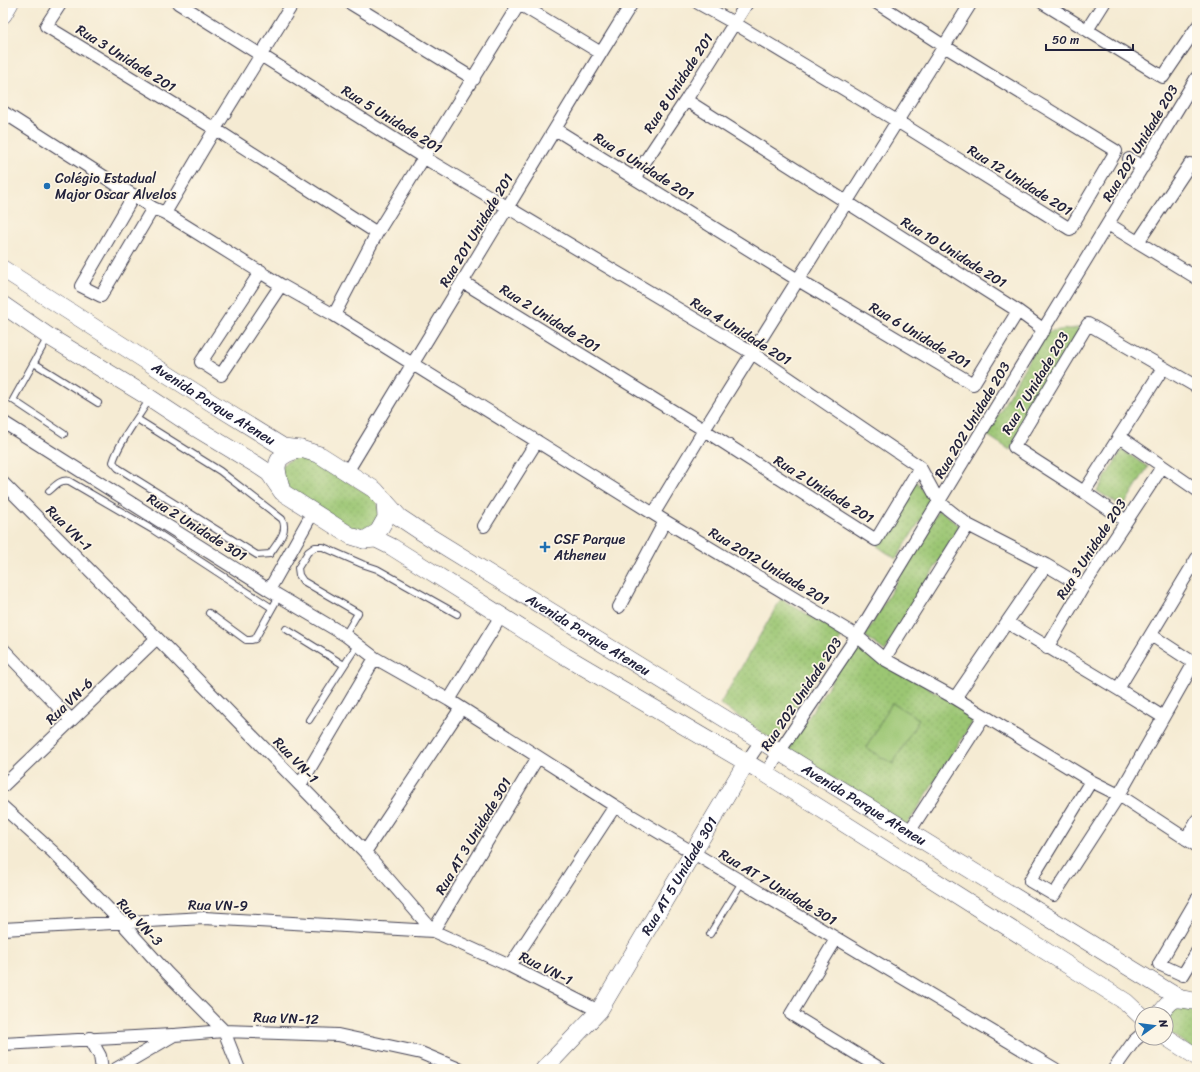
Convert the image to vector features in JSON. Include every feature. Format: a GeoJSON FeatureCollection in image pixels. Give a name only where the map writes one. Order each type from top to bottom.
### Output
{"type":"FeatureCollection","features":[{"type":"Feature","properties":{"kind":"street"},"geometry":{"type":"LineString","coordinates":[[3,15],[10,3]]}},
{"type":"Feature","properties":{"kind":"street","name":"Rua 3 Unidade 201"},"geometry":{"type":"LineString","coordinates":[[61,3],[46,26],[215,129],[377,233]]}},
{"type":"Feature","properties":{"kind":"street","name":"Rua 5 Unidade 201"},"geometry":{"type":"LineString","coordinates":[[178,3],[507,208]]}},
{"type":"Feature","properties":{"kind":"street"},"geometry":{"type":"LineString","coordinates":[[165,213],[293,3]]}},
{"type":"Feature","properties":{"kind":"street"},"geometry":{"type":"LineString","coordinates":[[350,3],[474,79]]}},
{"type":"Feature","properties":{"kind":"street"},"geometry":{"type":"LineString","coordinates":[[334,315],[377,233],[423,157],[474,79],[518,3],[601,53]]}},
{"type":"Feature","properties":{"kind":"street","name":"Rua 201 Unidade 201"},"geometry":{"type":"LineString","coordinates":[[347,472],[632,3]]}},
{"type":"Feature","properties":{"kind":"street"},"geometry":{"type":"LineString","coordinates":[[698,3],[734,23]]}},
{"type":"Feature","properties":{"kind":"street","name":"Rua 8 Unidade 201"},"geometry":{"type":"LineString","coordinates":[[634,178],[686,100],[747,3]]}},
{"type":"Feature","properties":{"kind":"street"},"geometry":{"type":"LineString","coordinates":[[877,3],[944,46]]}},
{"type":"Feature","properties":{"kind":"street"},"geometry":{"type":"LineString","coordinates":[[654,513],[704,430],[971,3]]}},
{"type":"Feature","properties":{"kind":"street"},"geometry":{"type":"LineString","coordinates":[[1043,3],[1163,77],[1197,27]]}},
{"type":"Feature","properties":{"kind":"street"},"geometry":{"type":"LineString","coordinates":[[1087,30],[1104,3]]}},
{"type":"Feature","properties":{"kind":"street","name":"Rua 12 Unidade 201"},"geometry":{"type":"LineString","coordinates":[[734,23],[897,121],[1070,229],[1116,151],[944,46]]}},
{"type":"Feature","properties":{"kind":"street","name":"Rua 202 Unidade 203"},"geometry":{"type":"LineString","coordinates":[[766,774],[779,752],[857,636],[1197,77]]}},
{"type":"Feature","properties":{"kind":"street","name":"Rua 10 Unidade 201"},"geometry":{"type":"LineString","coordinates":[[686,100],[1018,311],[1044,330]]}},
{"type":"Feature","properties":{"kind":"street","name":"Rua 2012 Unidade 201"},"geometry":{"type":"LineString","coordinates":[[3,112],[153,208],[165,213],[261,271],[281,285],[334,315],[665,521],[857,636],[884,659],[955,698],[1092,781],[1119,795],[1197,846]]}},
{"type":"Feature","properties":{"kind":"street","name":"Rua 6 Unidade 201"},"geometry":{"type":"LineString","coordinates":[[555,129],[798,280],[973,384],[1018,311]]}},
{"type":"Feature","properties":{"kind":"street"},"geometry":{"type":"LineString","coordinates":[[1129,159],[1143,167]]}},
{"type":"Feature","properties":{"kind":"street"},"geometry":{"type":"LineString","coordinates":[[1138,242],[1193,166]]}},
{"type":"Feature","properties":{"kind":"street"},"geometry":{"type":"LineString","coordinates":[[134,195],[81,286],[101,296],[153,208]]}},
{"type":"Feature","properties":{"kind":"street","name":"Rua 4 Unidade 201"},"geometry":{"type":"LineString","coordinates":[[507,208],[752,354],[920,467],[939,502]]}},
{"type":"Feature","properties":{"kind":"street"},"geometry":{"type":"LineString","coordinates":[[1108,224],[1197,278]]}},
{"type":"Feature","properties":{"kind":"street","name":"Avenida Parque Ateneu"},"geometry":{"type":"LineString","coordinates":[[3,269],[283,447],[301,449],[320,455],[375,490],[399,517],[420,531],[1179,998],[1197,1002]]}},
{"type":"Feature","properties":{"kind":"street"},"geometry":{"type":"LineString","coordinates":[[261,271],[200,362],[221,375],[281,285]]}},
{"type":"Feature","properties":{"kind":"street","name":"Rua 2 Unidade 201"},"geometry":{"type":"LineString","coordinates":[[463,282],[704,430],[876,540],[920,467]]}},
{"type":"Feature","properties":{"kind":"street","name":"Avenida Parque Ateneu"},"geometry":{"type":"LineString","coordinates":[[3,305],[48,336],[257,465],[269,473],[282,492],[351,536],[364,540],[376,539],[392,547],[565,656],[766,774],[1126,1002],[1134,1010]]}},
{"type":"Feature","properties":{"kind":"street","name":"Rua 7 Unidade 203"},"geometry":{"type":"LineString","coordinates":[[1126,521],[1014,447],[1088,324],[1163,368]]}},
{"type":"Feature","properties":{"kind":"street"},"geometry":{"type":"LineString","coordinates":[[1084,492],[1163,368],[1197,387]]}},
{"type":"Feature","properties":{"kind":"street","name":"Rua 2 Unidade 301"},"geometry":{"type":"LineString","coordinates":[[3,422],[274,593],[345,635],[375,658]]}},
{"type":"Feature","properties":{"kind":"street"},"geometry":{"type":"LineString","coordinates":[[1120,437],[1197,490]]}},
{"type":"Feature","properties":{"kind":"street"},"geometry":{"type":"LineString","coordinates":[[484,526],[538,441]]}},
{"type":"Feature","properties":{"kind":"street"},"geometry":{"type":"LineString","coordinates":[[282,492],[276,470],[279,459],[287,453],[301,449]]}},
{"type":"Feature","properties":{"kind":"street","name":"Rua 3 Unidade 203"},"geometry":{"type":"LineString","coordinates":[[1047,648],[1083,587],[1162,467]]}},
{"type":"Feature","properties":{"kind":"street","name":"Rua VN-1"},"geometry":{"type":"LineString","coordinates":[[3,483],[366,852],[433,931],[510,966],[599,1011]]}},
{"type":"Feature","properties":{"kind":"street"},"geometry":{"type":"LineString","coordinates":[[364,540],[378,532],[386,518],[385,501]]}},
{"type":"Feature","properties":{"kind":"street"},"geometry":{"type":"LineString","coordinates":[[939,502],[968,525],[1046,565],[1083,587]]}},
{"type":"Feature","properties":{"kind":"street"},"geometry":{"type":"LineString","coordinates":[[274,593],[313,512]]}},
{"type":"Feature","properties":{"kind":"street"},"geometry":{"type":"LineString","coordinates":[[619,607],[665,521]]}},
{"type":"Feature","properties":{"kind":"street"},"geometry":{"type":"LineString","coordinates":[[884,659],[968,525]]}},
{"type":"Feature","properties":{"kind":"street"},"geometry":{"type":"LineString","coordinates":[[1118,689],[1196,561]]}},
{"type":"Feature","properties":{"kind":"street","name":"Rua 3 Unidade 203"},"geometry":{"type":"LineString","coordinates":[[955,698],[1008,624],[1046,565]]}},
{"type":"Feature","properties":{"kind":"street"},"geometry":{"type":"LineString","coordinates":[[448,700],[501,616]]}},
{"type":"Feature","properties":{"kind":"street"},"geometry":{"type":"LineString","coordinates":[[1008,624],[1163,717]]}},
{"type":"Feature","properties":{"kind":"street"},"geometry":{"type":"LineString","coordinates":[[1092,781],[1030,881],[1054,895],[1119,795],[1163,717],[1196,664],[1151,635]]}},
{"type":"Feature","properties":{"kind":"street","name":"Rua VN-6"},"geometry":{"type":"LineString","coordinates":[[3,786],[157,638]]}},
{"type":"Feature","properties":{"kind":"street"},"geometry":{"type":"LineString","coordinates":[[3,649],[71,720]]}},
{"type":"Feature","properties":{"kind":"street"},"geometry":{"type":"LineString","coordinates":[[300,785],[375,658]]}},
{"type":"Feature","properties":{"kind":"street","name":"Rua AT 7 Unidade 301"},"geometry":{"type":"LineString","coordinates":[[375,658],[448,700],[615,806],[1055,1069]]}},
{"type":"Feature","properties":{"kind":"street"},"geometry":{"type":"LineString","coordinates":[[366,852],[460,708]]}},
{"type":"Feature","properties":{"kind":"street"},"geometry":{"type":"LineString","coordinates":[[909,832],[984,716]]}},
{"type":"Feature","properties":{"kind":"street","name":"Rua AT 5 Unidade 301"},"geometry":{"type":"LineString","coordinates":[[544,1069],[599,1011],[746,762],[761,741]]}},
{"type":"Feature","properties":{"kind":"street","name":"Rua AT 3 Unidade 301"},"geometry":{"type":"LineString","coordinates":[[433,931],[538,757]]}},
{"type":"Feature","properties":{"kind":"street"},"geometry":{"type":"LineString","coordinates":[[510,966],[615,806]]}},
{"type":"Feature","properties":{"kind":"street","name":"Rua VN-3"},"geometry":{"type":"LineString","coordinates":[[3,807],[53,852],[122,923],[166,973],[224,1031],[239,1069]]}},
{"type":"Feature","properties":{"kind":"street"},"geometry":{"type":"LineString","coordinates":[[1186,840],[1197,820]]}},
{"type":"Feature","properties":{"kind":"street"},"geometry":{"type":"LineString","coordinates":[[1197,899],[1159,964],[1183,975],[1197,952]]}},
{"type":"Feature","properties":{"kind":"street","name":"Rua VN-9"},"geometry":{"type":"LineString","coordinates":[[3,929],[204,918],[433,931]]}},
{"type":"Feature","properties":{"kind":"street"},"geometry":{"type":"LineString","coordinates":[[836,939],[791,1014],[881,1069]]}},
{"type":"Feature","properties":{"kind":"street"},"geometry":{"type":"LineString","coordinates":[[1167,1006],[1172,1000],[1179,998]]}},
{"type":"Feature","properties":{"kind":"street","name":"Rua VN-12"},"geometry":{"type":"LineString","coordinates":[[116,1069],[174,1035],[224,1031],[338,1035],[421,1053],[459,1069]]}},
{"type":"Feature","properties":{"kind":"street"},"geometry":{"type":"LineString","coordinates":[[3,1044],[90,1038],[174,1035]]}},
{"type":"Feature","properties":{"kind":"street"},"geometry":{"type":"LineString","coordinates":[[90,1038],[100,1056],[102,1069]]}},
{"type":"Feature","properties":{"kind":"street"},"geometry":{"type":"LineString","coordinates":[[1114,1069],[1134,1041]]}},
{"type":"Feature","properties":{"kind":"street"},"geometry":{"type":"LineString","coordinates":[[1174,1042],[1197,1057]]}},
{"type":"Feature","properties":{"kind":"lane"},"geometry":{"type":"LineString","coordinates":[[48,336],[13,400],[64,434]]}},
{"type":"Feature","properties":{"kind":"lane"},"geometry":{"type":"LineString","coordinates":[[34,363],[98,403]]}},
{"type":"Feature","properties":{"kind":"lane"},"geometry":{"type":"LineString","coordinates":[[137,419],[220,471],[282,519],[285,524],[285,530],[270,554],[257,555],[118,468],[114,462],[116,454],[137,419],[150,398]]}},
{"type":"Feature","properties":{"kind":"lane"},"geometry":{"type":"LineString","coordinates":[[50,491],[59,482],[64,480],[69,481],[153,530],[272,608]]}},
{"type":"Feature","properties":{"kind":"lane"},"geometry":{"type":"LineString","coordinates":[[345,635],[358,614],[303,581],[299,576],[298,568],[308,552],[315,547],[323,547],[362,564],[377,568],[457,614]]}},
{"type":"Feature","properties":{"kind":"lane"},"geometry":{"type":"LineString","coordinates":[[209,613],[246,640],[255,639],[272,608],[274,593]]}},
{"type":"Feature","properties":{"kind":"lane"},"geometry":{"type":"LineString","coordinates":[[286,628],[344,665]]}},
{"type":"Feature","properties":{"kind":"lane"},"geometry":{"type":"LineString","coordinates":[[309,720],[358,644]]}},
{"type":"Feature","properties":{"kind":"lane"},"geometry":{"type":"LineString","coordinates":[[710,934],[742,882]]}},
{"type":"Feature","properties":{"kind":"green space"},"geometry":{"type":"Polygon","coordinates":[[[1084,327],[1010,450],[987,435],[1044,332],[1084,327]]]}},
{"type":"Feature","properties":{"kind":"green space"},"geometry":{"type":"Polygon","coordinates":[[[1122,450],[1148,467],[1123,507],[1097,491],[1122,450]]]}},
{"type":"Feature","properties":{"kind":"green space"},"geometry":{"type":"Polygon","coordinates":[[[302,453],[377,500],[379,517],[369,530],[358,532],[282,485],[282,465],[302,453]]]}},
{"type":"Feature","properties":{"kind":"green space"},"geometry":{"type":"Polygon","coordinates":[[[916,481],[932,502],[896,559],[877,546],[916,481]]]}},
{"type":"Feature","properties":{"kind":"green space"},"geometry":{"type":"Polygon","coordinates":[[[939,509],[960,526],[885,651],[865,636],[939,509]]]}},
{"type":"Feature","properties":{"kind":"green space"},"geometry":{"type":"Polygon","coordinates":[[[781,599],[843,635],[774,741],[720,704],[781,599]]]}},
{"type":"Feature","properties":{"kind":"green space"},"geometry":{"type":"Polygon","coordinates":[[[856,643],[976,717],[907,825],[788,749],[856,643]]]}},
{"type":"Feature","properties":{"kind":"green space"},"geometry":{"type":"Polygon","coordinates":[[[892,703],[919,719],[893,764],[866,748],[892,703]]]}},
{"type":"Feature","properties":{"kind":"green space"},"geometry":{"type":"Polygon","coordinates":[[[1184,1003],[1197,1009],[1197,1052],[1174,1036],[1174,1009],[1184,1003]]]}},
{"type":"Feature","properties":{"kind":"place","name":"Colégio Estadual Major Oscar Alvelos"},"geometry":{"type":"Point","coordinates":[47,186]}},
{"type":"Feature","properties":{"kind":"place","name":"CSF Parque Atheneu"},"geometry":{"type":"Point","coordinates":[545,547]}}]}
